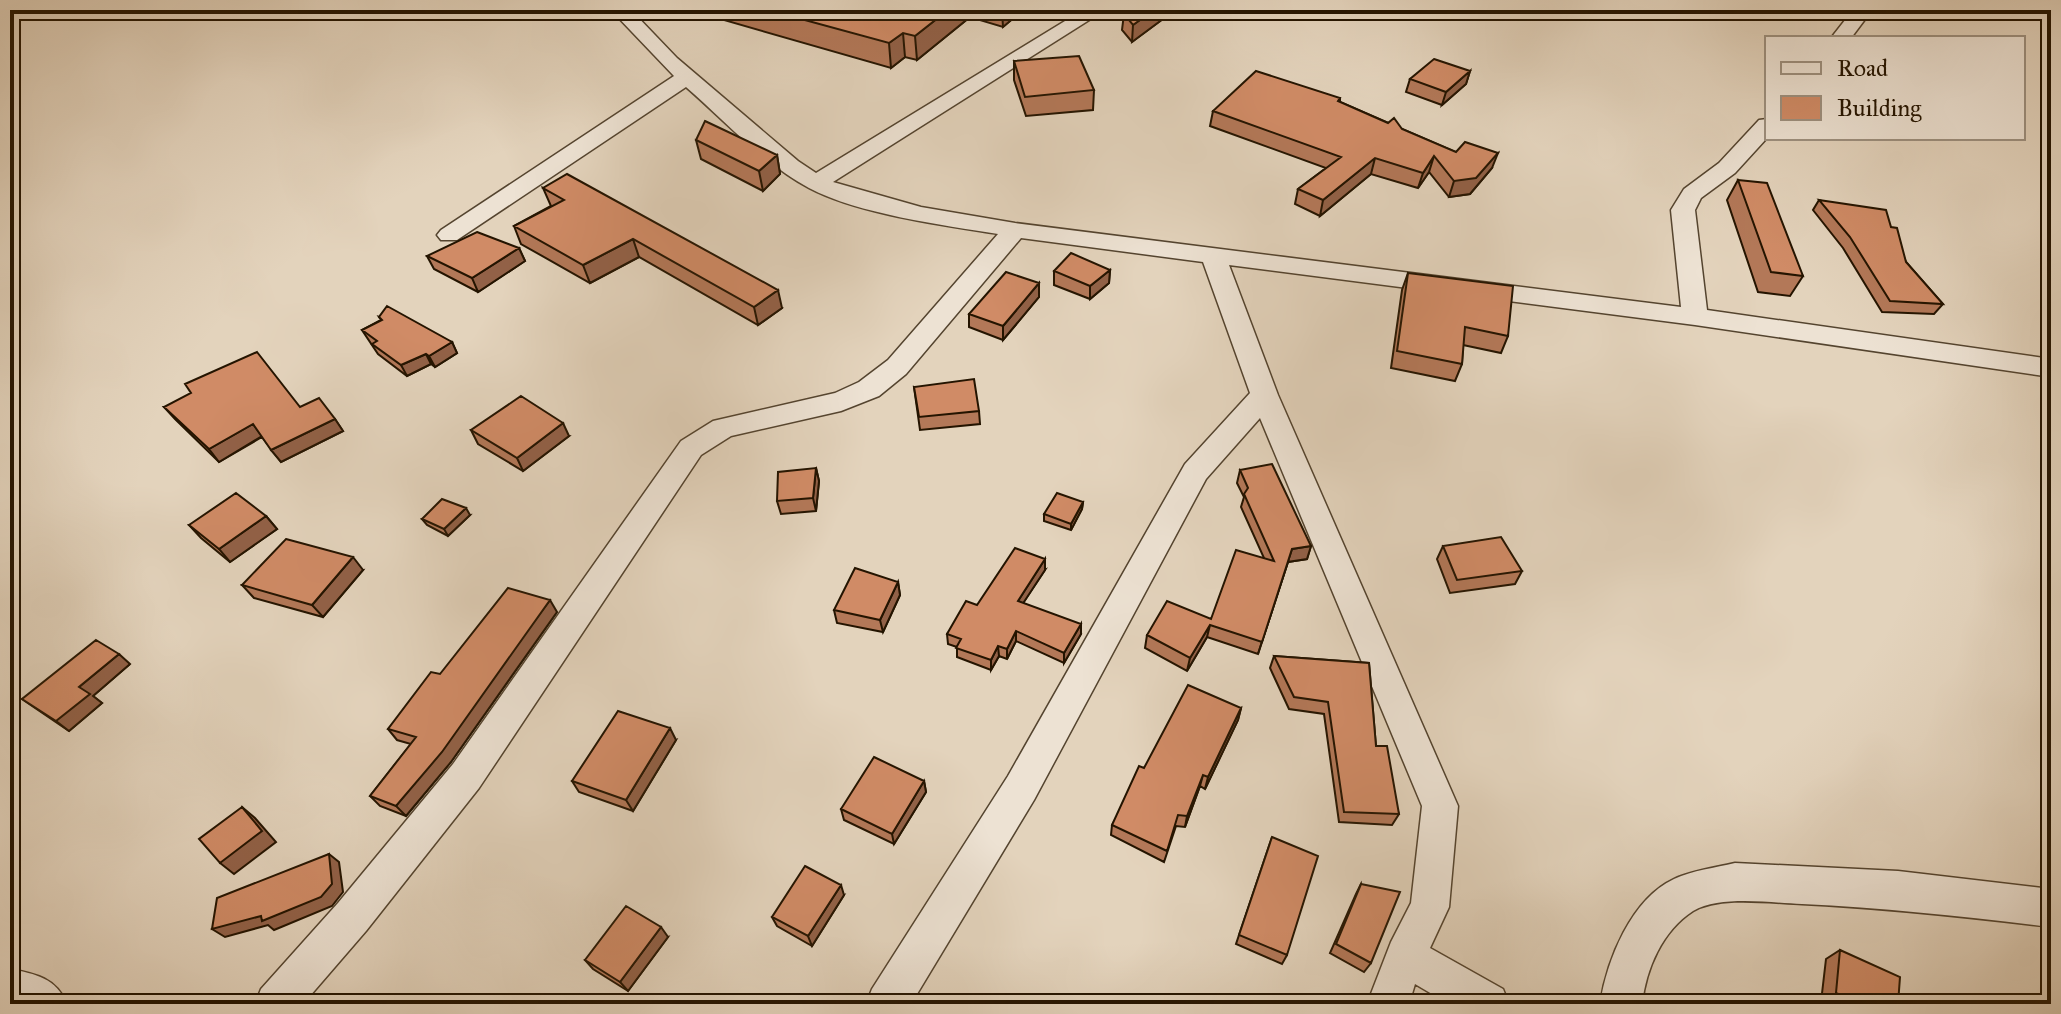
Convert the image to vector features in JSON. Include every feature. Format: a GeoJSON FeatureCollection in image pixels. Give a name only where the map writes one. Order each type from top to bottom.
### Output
{"type":"FeatureCollection","features":[{"type":"Feature","properties":{"kind":"street"},"geometry":{"type":"LineString","coordinates":[[620,10],[687,77],[790,166],[816,183],[840,193],[920,214],[1015,230],[1695,317],[2051,368]]}},
{"type":"Feature","properties":{"kind":"street"},"geometry":{"type":"LineString","coordinates":[[816,183],[1096,10]]}},
{"type":"Feature","properties":{"kind":"street"},"geometry":{"type":"LineString","coordinates":[[1843,36],[1863,10]]}},
{"type":"Feature","properties":{"kind":"street"},"geometry":{"type":"LineString","coordinates":[[449,235],[687,77]]}},
{"type":"Feature","properties":{"kind":"street"},"geometry":{"type":"LineString","coordinates":[[1695,317],[1683,210],[1692,194],[1727,168],[1765,127]]}},
{"type":"Feature","properties":{"kind":"street"},"geometry":{"type":"LineString","coordinates":[[276,1004],[352,917],[466,776],[691,448],[723,428],[841,401],[869,389],[897,367],[1015,230]]}},
{"type":"Feature","properties":{"kind":"street"},"geometry":{"type":"LineString","coordinates":[[1213,256],[1264,395],[1440,806],[1430,907],[1405,956],[1388,1004]]}},
{"type":"Feature","properties":{"kind":"street"},"geometry":{"type":"LineString","coordinates":[[887,1004],[937,928],[1021,788],[1195,472],[1264,395]]}},
{"type":"Feature","properties":{"kind":"street"},"geometry":{"type":"LineString","coordinates":[[1621,1004],[1624,981],[1649,926],[1684,894],[1735,882],[1898,890],[2051,908]]}},
{"type":"Feature","properties":{"kind":"street"},"geometry":{"type":"LineString","coordinates":[[1405,956],[1488,1004]]}},
{"type":"Feature","properties":{"kind":"street"},"geometry":{"type":"LineString","coordinates":[[10,989],[34,994],[46,1004]]}},
{"type":"Feature","properties":{"kind":"building"},"geometry":{"type":"Polygon","coordinates":[[[768,10],[948,10],[915,36],[903,33],[889,43],[768,10]]]}},
{"type":"Feature","properties":{"kind":"building"},"geometry":{"type":"Polygon","coordinates":[[[1127,10],[1154,10],[1133,25],[1124,14],[1127,10]]]}},
{"type":"Feature","properties":{"kind":"building"},"geometry":{"type":"Polygon","coordinates":[[[1079,56],[1094,90],[1025,97],[1014,61],[1079,56]]]}},
{"type":"Feature","properties":{"kind":"building"},"geometry":{"type":"Polygon","coordinates":[[[1434,59],[1470,71],[1446,92],[1410,79],[1434,59]]]}},
{"type":"Feature","properties":{"kind":"building"},"geometry":{"type":"Polygon","coordinates":[[[1256,71],[1340,98],[1338,101],[1388,123],[1394,118],[1402,129],[1456,152],[1465,142],[1498,153],[1476,178],[1454,181],[1434,156],[1423,173],[1375,158],[1323,200],[1298,189],[1341,157],[1213,111],[1256,71]]]}},
{"type":"Feature","properties":{"kind":"building"},"geometry":{"type":"Polygon","coordinates":[[[705,121],[777,155],[759,171],[696,140],[705,121]]]}},
{"type":"Feature","properties":{"kind":"building"},"geometry":{"type":"Polygon","coordinates":[[[567,174],[778,290],[754,307],[633,239],[583,265],[514,226],[564,200],[543,188],[567,174]]]}},
{"type":"Feature","properties":{"kind":"building"},"geometry":{"type":"Polygon","coordinates":[[[1738,180],[1767,183],[1803,276],[1771,272],[1738,180]]]}},
{"type":"Feature","properties":{"kind":"building"},"geometry":{"type":"Polygon","coordinates":[[[1819,200],[1886,210],[1891,227],[1897,228],[1906,262],[1943,304],[1890,301],[1850,237],[1819,200]]]}},
{"type":"Feature","properties":{"kind":"building"},"geometry":{"type":"Polygon","coordinates":[[[477,232],[519,248],[472,278],[427,256],[477,232]]]}},
{"type":"Feature","properties":{"kind":"building"},"geometry":{"type":"Polygon","coordinates":[[[1071,253],[1110,270],[1090,286],[1054,271],[1071,253]]]}},
{"type":"Feature","properties":{"kind":"building"},"geometry":{"type":"Polygon","coordinates":[[[1006,272],[1039,283],[1003,326],[969,314],[1006,272]]]}},
{"type":"Feature","properties":{"kind":"building"},"geometry":{"type":"Polygon","coordinates":[[[1408,273],[1513,286],[1508,336],[1465,327],[1462,364],[1397,351],[1408,273]]]}},
{"type":"Feature","properties":{"kind":"building"},"geometry":{"type":"Polygon","coordinates":[[[387,306],[452,342],[429,356],[426,354],[401,365],[372,344],[377,341],[362,330],[382,320],[379,317],[387,306]]]}},
{"type":"Feature","properties":{"kind":"building"},"geometry":{"type":"Polygon","coordinates":[[[257,352],[300,407],[319,398],[335,419],[271,450],[253,424],[209,449],[164,407],[191,393],[185,384],[257,352]]]}},
{"type":"Feature","properties":{"kind":"building"},"geometry":{"type":"Polygon","coordinates":[[[974,379],[979,411],[919,417],[914,387],[974,379]]]}},
{"type":"Feature","properties":{"kind":"building"},"geometry":{"type":"Polygon","coordinates":[[[521,396],[563,423],[517,458],[471,430],[521,396]]]}},
{"type":"Feature","properties":{"kind":"building"},"geometry":{"type":"Polygon","coordinates":[[[1272,464],[1311,546],[1292,549],[1262,642],[1210,625],[1190,658],[1147,635],[1167,601],[1211,619],[1236,550],[1274,561],[1244,494],[1248,488],[1240,470],[1272,464]]]}},
{"type":"Feature","properties":{"kind":"building"},"geometry":{"type":"Polygon","coordinates":[[[816,468],[813,498],[777,501],[778,472],[816,468]]]}},
{"type":"Feature","properties":{"kind":"building"},"geometry":{"type":"Polygon","coordinates":[[[236,493],[266,516],[219,549],[189,525],[236,493]]]}},
{"type":"Feature","properties":{"kind":"building"},"geometry":{"type":"Polygon","coordinates":[[[1057,493],[1083,502],[1071,524],[1044,514],[1057,493]]]}},
{"type":"Feature","properties":{"kind":"building"},"geometry":{"type":"Polygon","coordinates":[[[442,499],[466,508],[444,529],[422,519],[442,499]]]}},
{"type":"Feature","properties":{"kind":"building"},"geometry":{"type":"Polygon","coordinates":[[[1501,537],[1522,571],[1457,580],[1443,546],[1501,537]]]}},
{"type":"Feature","properties":{"kind":"building"},"geometry":{"type":"Polygon","coordinates":[[[286,539],[353,557],[312,605],[242,585],[286,539]]]}},
{"type":"Feature","properties":{"kind":"building"},"geometry":{"type":"Polygon","coordinates":[[[1015,548],[1045,559],[1018,601],[1081,624],[1064,653],[1016,631],[1007,649],[998,646],[991,660],[956,648],[961,639],[947,634],[966,601],[977,605],[1015,548]]]}},
{"type":"Feature","properties":{"kind":"building"},"geometry":{"type":"Polygon","coordinates":[[[855,568],[898,582],[880,620],[834,610],[855,568]]]}},
{"type":"Feature","properties":{"kind":"building"},"geometry":{"type":"Polygon","coordinates":[[[508,588],[550,600],[442,752],[396,806],[370,796],[416,737],[388,729],[431,672],[440,674],[508,588]]]}},
{"type":"Feature","properties":{"kind":"building"},"geometry":{"type":"Polygon","coordinates":[[[96,640],[119,654],[79,687],[90,694],[56,721],[22,699],[96,640]]]}},
{"type":"Feature","properties":{"kind":"building"},"geometry":{"type":"Polygon","coordinates":[[[1274,656],[1369,663],[1376,746],[1387,746],[1399,814],[1344,812],[1328,702],[1294,697],[1274,656]]]}},
{"type":"Feature","properties":{"kind":"building"},"geometry":{"type":"Polygon","coordinates":[[[1188,685],[1241,708],[1208,777],[1203,775],[1187,816],[1178,815],[1167,851],[1112,825],[1139,766],[1144,768],[1188,685]]]}},
{"type":"Feature","properties":{"kind":"building"},"geometry":{"type":"Polygon","coordinates":[[[618,711],[670,728],[626,800],[572,781],[618,711]]]}},
{"type":"Feature","properties":{"kind":"building"},"geometry":{"type":"Polygon","coordinates":[[[874,757],[924,781],[892,834],[841,809],[874,757]]]}},
{"type":"Feature","properties":{"kind":"building"},"geometry":{"type":"Polygon","coordinates":[[[242,807],[262,831],[220,863],[199,839],[242,807]]]}},
{"type":"Feature","properties":{"kind":"building"},"geometry":{"type":"Polygon","coordinates":[[[1272,837],[1318,856],[1287,955],[1239,935],[1272,837]]]}},
{"type":"Feature","properties":{"kind":"building"},"geometry":{"type":"Polygon","coordinates":[[[329,854],[332,884],[321,897],[262,921],[261,916],[212,929],[217,898],[329,854]]]}},
{"type":"Feature","properties":{"kind":"building"},"geometry":{"type":"Polygon","coordinates":[[[805,866],[841,885],[808,936],[772,917],[805,866]]]}},
{"type":"Feature","properties":{"kind":"building"},"geometry":{"type":"Polygon","coordinates":[[[1361,884],[1400,892],[1371,963],[1336,944],[1361,884]]]}},
{"type":"Feature","properties":{"kind":"building"},"geometry":{"type":"Polygon","coordinates":[[[626,906],[661,927],[620,982],[585,960],[626,906]]]}},
{"type":"Feature","properties":{"kind":"building"},"geometry":{"type":"Polygon","coordinates":[[[1840,950],[1900,977],[1898,1004],[1860,1004],[1836,993],[1840,950]]]}}]}
